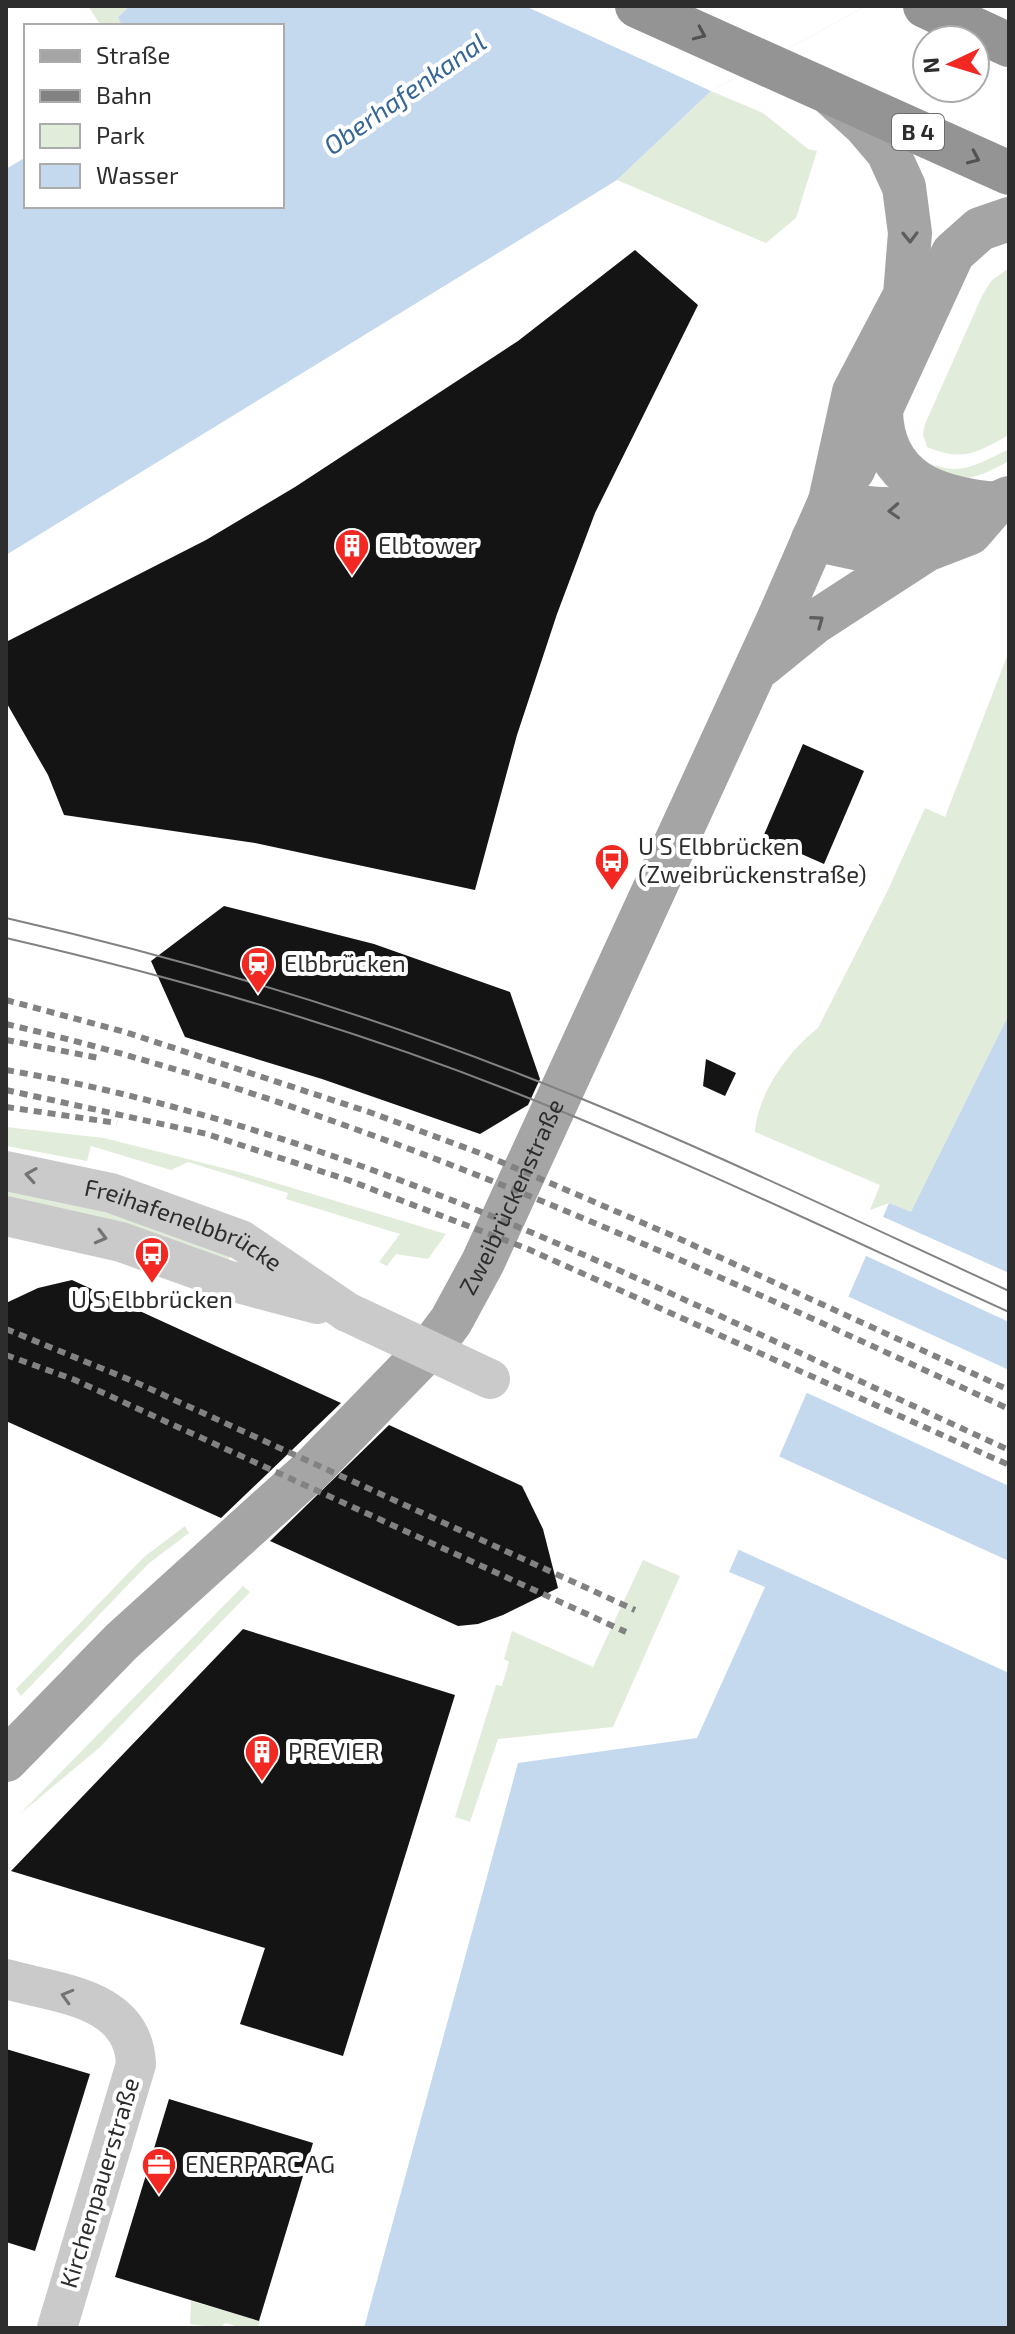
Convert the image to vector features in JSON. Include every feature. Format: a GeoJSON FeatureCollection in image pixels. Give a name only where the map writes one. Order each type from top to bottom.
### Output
{"type":"FeatureCollection","features":[{"type":"Feature","properties":{"kind":"highway","name":"B 4"},"geometry":{"type":"LineString","coordinates":[[637,6],[1009,173]]}},
{"type":"Feature","properties":{"kind":"highway"},"geometry":{"type":"LineString","coordinates":[[932,9],[977,11],[1004,6]]}},
{"type":"Feature","properties":{"kind":"highway"},"geometry":{"type":"LineString","coordinates":[[932,9],[1009,45]]}},
{"type":"Feature","properties":{"kind":"main road"},"geometry":{"type":"LineString","coordinates":[[822,520],[854,392],[905,295],[910,233],[904,187],[894,161],[865,125],[827,91]]}},
{"type":"Feature","properties":{"kind":"main road"},"geometry":{"type":"LineString","coordinates":[[822,520],[854,469],[953,253],[980,229],[1009,219]]}},
{"type":"Feature","properties":{"kind":"main road"},"geometry":{"type":"LineString","coordinates":[[881,412],[886,448],[897,465],[917,481],[987,501]]}},
{"type":"Feature","properties":{"kind":"main road"},"geometry":{"type":"LineString","coordinates":[[822,520],[874,511],[987,501]]}},
{"type":"Feature","properties":{"kind":"main road"},"geometry":{"type":"LineString","coordinates":[[757,669],[815,622],[926,550],[970,533],[987,501]]}},
{"type":"Feature","properties":{"kind":"main road"},"geometry":{"type":"LineString","coordinates":[[822,520],[874,552],[926,550]]}},
{"type":"Feature","properties":{"kind":"main road","name":"Zweibrückenstraße"},"geometry":{"type":"LineString","coordinates":[[6,1760],[121,1642],[311,1470],[451,1321],[483,1262],[600,1015],[822,520]]}},
{"type":"Feature","properties":{"kind":"street","name":"Freihafenelbbrücke"},"geometry":{"type":"LineString","coordinates":[[6,1171],[111,1193],[241,1240],[347,1312],[490,1379]]}},
{"type":"Feature","properties":{"kind":"street","name":"Freihafenelbbrücke"},"geometry":{"type":"LineString","coordinates":[[6,1216],[121,1242],[227,1280],[347,1312]]}},
{"type":"Feature","properties":{"kind":"street","name":"Kirchenpauerstraße"},"geometry":{"type":"LineString","coordinates":[[6,1979],[104,2007],[123,2023],[135,2049],[136,2064],[57,2328]]}},
{"type":"Feature","properties":{"kind":"green space"},"geometry":{"type":"Polygon","coordinates":[[[88,6],[130,6],[118,17],[121,24],[100,24],[88,6]]]}},
{"type":"Feature","properties":{"kind":"green space"},"geometry":{"type":"Polygon","coordinates":[[[711,91],[763,113],[808,149],[817,151],[796,218],[766,243],[617,180],[711,91]]]}},
{"type":"Feature","properties":{"kind":"green space"},"geometry":{"type":"Polygon","coordinates":[[[1009,268],[1009,435],[987,447],[960,455],[927,447],[923,434],[925,424],[982,296],[991,281],[1009,268]]]}},
{"type":"Feature","properties":{"kind":"green space"},"geometry":{"type":"Polygon","coordinates":[[[1009,449],[1009,461],[968,478],[951,475],[928,462],[939,467],[960,469],[1009,449]]]}},
{"type":"Feature","properties":{"kind":"green space"},"geometry":{"type":"Polygon","coordinates":[[[1009,651],[1009,1014],[911,1213],[889,1203],[870,1210],[880,1185],[755,1132],[757,1118],[761,1103],[785,1061],[818,1028],[887,892],[925,808],[945,817],[1009,651]]]}},
{"type":"Feature","properties":{"kind":"green space"},"geometry":{"type":"Polygon","coordinates":[[[6,1127],[104,1138],[239,1172],[446,1234],[428,1259],[396,1254],[387,1266],[379,1262],[400,1234],[286,1199],[288,1193],[188,1162],[171,1170],[91,1146],[87,1161],[6,1146],[6,1127]]]}},
{"type":"Feature","properties":{"kind":"green space"},"geometry":{"type":"Polygon","coordinates":[[[6,1187],[97,1207],[230,1256],[228,1261],[6,1199],[6,1187]]]}},
{"type":"Feature","properties":{"kind":"green space"},"geometry":{"type":"Polygon","coordinates":[[[185,1526],[189,1533],[148,1564],[21,1696],[16,1689],[144,1557],[185,1526]]]}},
{"type":"Feature","properties":{"kind":"green space"},"geometry":{"type":"Polygon","coordinates":[[[643,1560],[680,1576],[613,1727],[498,1739],[470,1822],[455,1817],[496,1685],[502,1686],[509,1662],[504,1659],[512,1631],[593,1667],[643,1560]]]}},
{"type":"Feature","properties":{"kind":"green space"},"geometry":{"type":"Polygon","coordinates":[[[243,1586],[250,1592],[99,1748],[20,1814],[243,1586]]]}},
{"type":"Feature","properties":{"kind":"green space"},"geometry":{"type":"Polygon","coordinates":[[[191,2301],[260,2321],[258,2328],[241,2328],[226,2323],[219,2328],[190,2324],[191,2301]]]}},
{"type":"Feature","properties":{"kind":"water","name":"Oberhafenkanal"},"geometry":{"type":"Polygon","coordinates":[[[130,6],[866,6],[711,91],[617,180],[6,555],[6,169],[24,158],[24,208],[284,208],[284,24],[121,24],[118,17],[130,6]]]}},
{"type":"Feature","properties":{"kind":"water"},"geometry":{"type":"Polygon","coordinates":[[[1009,1014],[1009,2328],[364,2328],[518,1763],[697,1738],[765,1587],[729,1572],[889,1203],[911,1212],[1009,1014]]]}},
{"type":"Feature","properties":{"kind":"pier"},"geometry":{"type":"Polygon","coordinates":[[[525,6],[866,6],[711,91],[525,6]]]}},
{"type":"Feature","properties":{"kind":"pier"},"geometry":{"type":"Polygon","coordinates":[[[879,1215],[1009,1273],[1009,1322],[862,1254],[879,1215]]]}},
{"type":"Feature","properties":{"kind":"pier"},"geometry":{"type":"Polygon","coordinates":[[[845,1295],[1009,1370],[1009,1486],[803,1391],[845,1295]]]}},
{"type":"Feature","properties":{"kind":"pier"},"geometry":{"type":"Polygon","coordinates":[[[776,1455],[1009,1561],[1009,1673],[735,1548],[776,1455]]]}},
{"type":"Feature","properties":{"kind":"building","name":"Elbtower"},"geometry":{"type":"Polygon","coordinates":[[[635,250],[698,305],[595,513],[517,735],[475,890],[255,843],[64,815],[48,775],[6,702],[6,642],[206,540],[295,487],[518,341],[635,250]]]}},
{"type":"Feature","properties":{"kind":"building"},"geometry":{"type":"Polygon","coordinates":[[[803,744],[864,771],[824,864],[763,837],[803,744]]]}},
{"type":"Feature","properties":{"kind":"building"},"geometry":{"type":"Polygon","coordinates":[[[224,906],[374,944],[510,992],[540,1079],[528,1105],[480,1134],[322,1079],[185,1037],[151,961],[224,906]]]}},
{"type":"Feature","properties":{"kind":"building"},"geometry":{"type":"Polygon","coordinates":[[[706,1059],[736,1073],[725,1096],[703,1086],[706,1059]]]}},
{"type":"Feature","properties":{"kind":"building"},"geometry":{"type":"Polygon","coordinates":[[[72,1280],[341,1403],[221,1518],[6,1421],[6,1303],[38,1288],[72,1280]]]}},
{"type":"Feature","properties":{"kind":"building"},"geometry":{"type":"Polygon","coordinates":[[[389,1425],[522,1486],[543,1529],[558,1588],[503,1615],[478,1624],[458,1626],[270,1541],[389,1425]]]}},
{"type":"Feature","properties":{"kind":"building","name":"PREVIER"},"geometry":{"type":"Polygon","coordinates":[[[243,1629],[455,1695],[343,2056],[240,2024],[265,1948],[11,1871],[243,1629]]]}},
{"type":"Feature","properties":{"kind":"building"},"geometry":{"type":"Polygon","coordinates":[[[6,2049],[90,2074],[35,2251],[6,2242],[6,2049]]]}},
{"type":"Feature","properties":{"kind":"building"},"geometry":{"type":"Polygon","coordinates":[[[169,2099],[313,2143],[259,2321],[115,2277],[169,2099]]]}},
{"type":"Feature","properties":{"kind":"tram line"},"geometry":{"type":"LineString","coordinates":[[6,918],[137,950],[267,987],[459,1051],[706,1152],[1009,1291]]}},
{"type":"Feature","properties":{"kind":"tram line"},"geometry":{"type":"LineString","coordinates":[[6,938],[264,1006],[454,1069],[641,1145],[1009,1312]]}},
{"type":"Feature","properties":{"kind":"railway"},"geometry":{"type":"LineString","coordinates":[[6,1000],[125,1032],[372,1113],[485,1155],[671,1235],[1009,1390]]}},
{"type":"Feature","properties":{"kind":"railway"},"geometry":{"type":"LineString","coordinates":[[6,1024],[136,1058],[391,1142],[641,1243],[1009,1409]]}},
{"type":"Feature","properties":{"kind":"railway"},"geometry":{"type":"LineString","coordinates":[[6,1040],[99,1058]]}},
{"type":"Feature","properties":{"kind":"railway"},"geometry":{"type":"LineString","coordinates":[[6,1070],[138,1098],[267,1134],[394,1178],[519,1227],[643,1281],[1009,1450]]}},
{"type":"Feature","properties":{"kind":"railway"},"geometry":{"type":"LineString","coordinates":[[6,1090],[207,1134],[348,1180],[528,1249],[1009,1465]]}},
{"type":"Feature","properties":{"kind":"railway"},"geometry":{"type":"LineString","coordinates":[[6,1107],[117,1123]]}},
{"type":"Feature","properties":{"kind":"railway"},"geometry":{"type":"LineString","coordinates":[[6,1329],[135,1382],[635,1610]]}},
{"type":"Feature","properties":{"kind":"railway"},"geometry":{"type":"LineString","coordinates":[[6,1355],[75,1380],[626,1632]]}},
{"type":"Feature","properties":{"kind":"place","name":"Elbtower"},"geometry":{"type":"Point","coordinates":[352,577]}},
{"type":"Feature","properties":{"kind":"place","name":"U S Elbbrücken (Zweibrückenstraße)"},"geometry":{"type":"Point","coordinates":[612,892]}},
{"type":"Feature","properties":{"kind":"place","name":"Elbbrücken"},"geometry":{"type":"Point","coordinates":[258,995]}},
{"type":"Feature","properties":{"kind":"place","name":"U S Elbbrücken"},"geometry":{"type":"Point","coordinates":[152,1285]}},
{"type":"Feature","properties":{"kind":"place","name":"PREVIER"},"geometry":{"type":"Point","coordinates":[262,1783]}},
{"type":"Feature","properties":{"kind":"place","name":"ENERPARC AG"},"geometry":{"type":"Point","coordinates":[159,2196]}}]}
